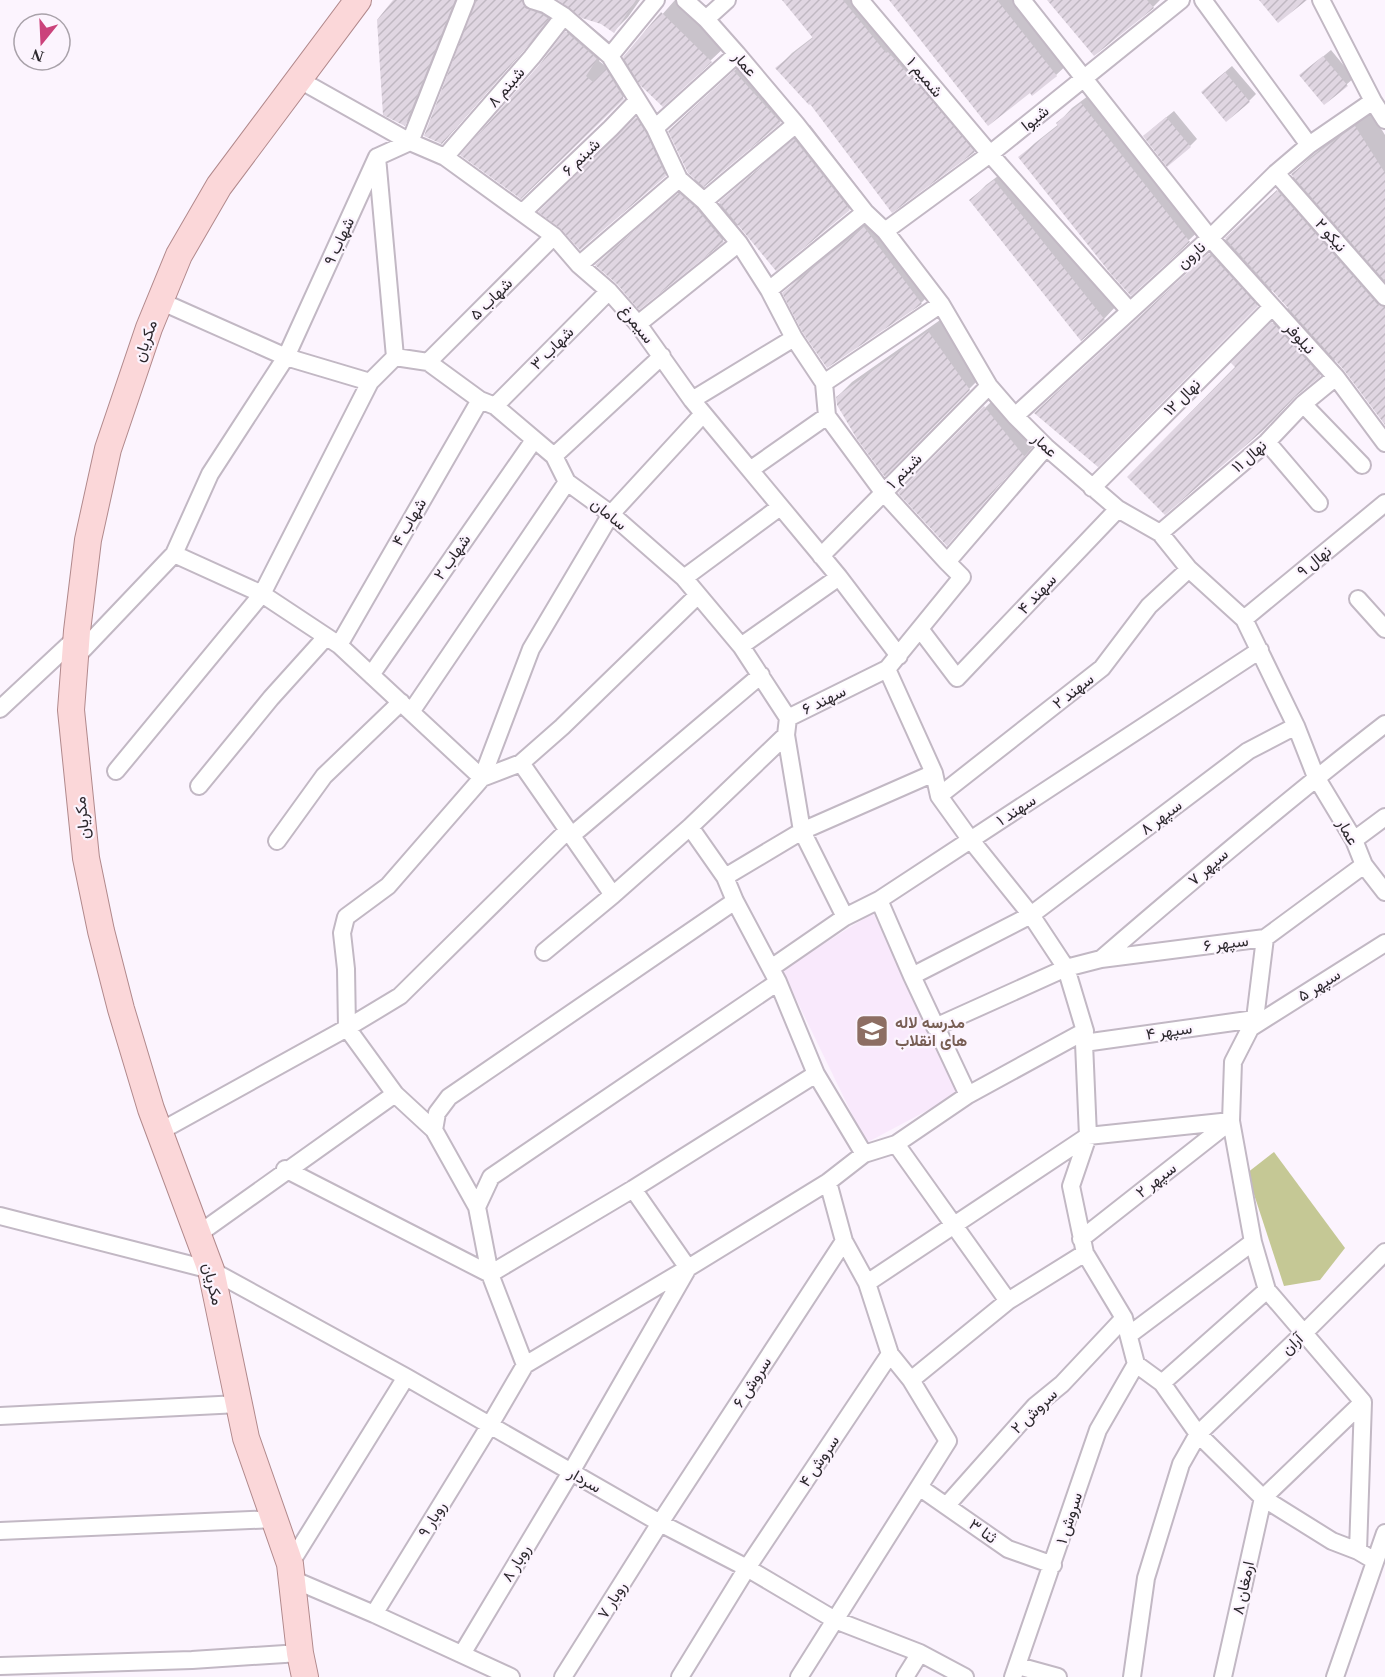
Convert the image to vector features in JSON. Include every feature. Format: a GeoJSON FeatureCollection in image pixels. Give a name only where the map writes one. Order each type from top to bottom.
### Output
{"type":"FeatureCollection","features":[{"type":"Feature","properties":{"kind":"main road","name":"مکریان"},"geometry":{"type":"LineString","coordinates":[[302,1665],[291,1571],[246,1438],[211,1270],[159,1132],[121,1009],[101,932],[86,858],[71,710],[88,540],[108,449],[149,327],[179,255],[219,186],[358,0]]}},
{"type":"Feature","properties":{"kind":"street"},"geometry":{"type":"LineString","coordinates":[[116,771],[262,594],[370,382],[395,357],[377,157],[410,142],[466,0]]}},
{"type":"Feature","properties":{"kind":"street"},"geometry":{"type":"LineString","coordinates":[[610,56],[656,0]]}},
{"type":"Feature","properties":{"kind":"street","name":"عمار"},"geometry":{"type":"LineString","coordinates":[[685,0],[706,19],[737,54],[866,212],[885,231],[940,304],[989,386],[1015,416],[1046,447],[1118,509],[1160,533],[1189,569],[1244,619],[1296,726],[1316,777],[1354,840],[1364,865],[1385,892]]}},
{"type":"Feature","properties":{"kind":"street"},"geometry":{"type":"LineString","coordinates":[[706,19],[727,0]]}},
{"type":"Feature","properties":{"kind":"street","name":"شمیم ۱"},"geometry":{"type":"LineString","coordinates":[[860,0],[990,154],[1130,309]]}},
{"type":"Feature","properties":{"kind":"street","name":"نیلوفر"},"geometry":{"type":"LineString","coordinates":[[1022,0],[1210,238],[1336,377],[1385,442]]}},
{"type":"Feature","properties":{"kind":"street"},"geometry":{"type":"LineString","coordinates":[[1203,0],[1309,146]]}},
{"type":"Feature","properties":{"kind":"street"},"geometry":{"type":"LineString","coordinates":[[1321,0],[1385,120]]}},
{"type":"Feature","properties":{"kind":"street"},"geometry":{"type":"LineString","coordinates":[[542,1],[564,16],[610,56],[655,128],[679,179],[704,201],[739,243],[769,290],[794,338],[824,383],[827,416],[883,492],[946,562],[1046,447]]}},
{"type":"Feature","properties":{"kind":"street","name":"شیوا"},"geometry":{"type":"LineString","coordinates":[[885,231],[990,154],[1175,2]]}},
{"type":"Feature","properties":{"kind":"street","name":"شبنم ۸"},"geometry":{"type":"LineString","coordinates":[[445,156],[532,57],[564,16]]}},
{"type":"Feature","properties":{"kind":"street"},"geometry":{"type":"LineString","coordinates":[[655,128],[737,54]]}},
{"type":"Feature","properties":{"kind":"street","name":"سیمرغ"},"geometry":{"type":"LineString","coordinates":[[298,79],[410,142],[445,156],[554,236],[579,265],[609,291],[638,324],[703,414],[839,577],[899,656]]}},
{"type":"Feature","properties":{"kind":"street","name":"شبنم ۶"},"geometry":{"type":"LineString","coordinates":[[523,212],[637,101]]}},
{"type":"Feature","properties":{"kind":"street","name":"نارون"},"geometry":{"type":"LineString","coordinates":[[1015,416],[1210,238],[1276,172],[1373,101]]}},
{"type":"Feature","properties":{"kind":"street"},"geometry":{"type":"LineString","coordinates":[[704,201],[796,124]]}},
{"type":"Feature","properties":{"kind":"street","name":"شهاب ۹"},"geometry":{"type":"LineString","coordinates":[[0,709],[76,648],[174,554],[210,474],[286,357],[377,157]]}},
{"type":"Feature","properties":{"kind":"street","name":"نیکو ۲"},"geometry":{"type":"LineString","coordinates":[[1276,172],[1385,297]]}},
{"type":"Feature","properties":{"kind":"street"},"geometry":{"type":"LineString","coordinates":[[579,265],[679,179]]}},
{"type":"Feature","properties":{"kind":"street"},"geometry":{"type":"LineString","coordinates":[[769,290],[866,212]]}},
{"type":"Feature","properties":{"kind":"street","name":"شهاب ۵"},"geometry":{"type":"LineString","coordinates":[[429,362],[554,236]]}},
{"type":"Feature","properties":{"kind":"street"},"geometry":{"type":"LineString","coordinates":[[638,324],[739,243]]}},
{"type":"Feature","properties":{"kind":"street","name":"شهاب ۳"},"geometry":{"type":"LineString","coordinates":[[487,403],[609,291]]}},
{"type":"Feature","properties":{"kind":"street"},"geometry":{"type":"LineString","coordinates":[[160,301],[286,357],[370,382]]}},
{"type":"Feature","properties":{"kind":"street"},"geometry":{"type":"LineString","coordinates":[[824,383],[940,304]]}},
{"type":"Feature","properties":{"kind":"street","name":"نهال ۱۲"},"geometry":{"type":"LineString","coordinates":[[1092,488],[1272,307]]}},
{"type":"Feature","properties":{"kind":"street"},"geometry":{"type":"LineString","coordinates":[[692,400],[794,338]]}},
{"type":"Feature","properties":{"kind":"street"},"geometry":{"type":"LineString","coordinates":[[554,456],[662,356]]}},
{"type":"Feature","properties":{"kind":"street","name":"سامان"},"geometry":{"type":"LineString","coordinates":[[395,357],[429,362],[487,403],[554,456],[567,482],[611,514],[684,578],[741,646],[761,675],[787,726]]}},
{"type":"Feature","properties":{"kind":"street","name":"نهال ۱۱"},"geometry":{"type":"LineString","coordinates":[[1160,533],[1267,442],[1303,404],[1336,377]]}},
{"type":"Feature","properties":{"kind":"street","name":"شبنم ۱"},"geometry":{"type":"LineString","coordinates":[[821,556],[989,386]]}},
{"type":"Feature","properties":{"kind":"street","name":"شهاب ۴"},"geometry":{"type":"LineString","coordinates":[[200,786],[271,698],[332,641],[487,403]]}},
{"type":"Feature","properties":{"kind":"street"},"geometry":{"type":"LineString","coordinates":[[1303,404],[1362,465]]}},
{"type":"Feature","properties":{"kind":"street"},"geometry":{"type":"LineString","coordinates":[[703,414],[611,514],[531,649],[483,778],[388,886],[346,917],[342,933],[346,969],[347,1028],[395,1094],[434,1130],[477,1207],[490,1274],[525,1365],[828,1182],[864,1154],[896,1144],[968,1095],[1085,1037]]}},
{"type":"Feature","properties":{"kind":"street"},"geometry":{"type":"LineString","coordinates":[[750,470],[827,416]]}},
{"type":"Feature","properties":{"kind":"street","name":"شهاب ۲"},"geometry":{"type":"LineString","coordinates":[[371,675],[534,440]]}},
{"type":"Feature","properties":{"kind":"street"},"geometry":{"type":"LineString","coordinates":[[1267,442],[1319,503]]}},
{"type":"Feature","properties":{"kind":"street"},"geometry":{"type":"LineString","coordinates":[[277,841],[324,776],[406,707],[567,482]]}},
{"type":"Feature","properties":{"kind":"street","name":"نهال ۹"},"geometry":{"type":"LineString","coordinates":[[1244,619],[1385,503]]}},
{"type":"Feature","properties":{"kind":"street"},"geometry":{"type":"LineString","coordinates":[[684,578],[780,507]]}},
{"type":"Feature","properties":{"kind":"street","name":"سهند ۴"},"geometry":{"type":"LineString","coordinates":[[920,629],[957,678],[1118,509]]}},
{"type":"Feature","properties":{"kind":"street"},"geometry":{"type":"LineString","coordinates":[[174,554],[262,594],[332,641],[483,778]]}},
{"type":"Feature","properties":{"kind":"street","name":"سهند ۶"},"geometry":{"type":"LineString","coordinates":[[544,952],[690,827],[787,726],[887,669],[962,577],[946,562]]}},
{"type":"Feature","properties":{"kind":"street","name":"سهند ۲"},"geometry":{"type":"LineString","coordinates":[[939,796],[1102,668],[1149,606],[1189,569]]}},
{"type":"Feature","properties":{"kind":"street"},"geometry":{"type":"LineString","coordinates":[[741,646],[839,577]]}},
{"type":"Feature","properties":{"kind":"street"},"geometry":{"type":"LineString","coordinates":[[483,778],[520,763],[562,728],[698,595]]}},
{"type":"Feature","properties":{"kind":"street"},"geometry":{"type":"LineString","coordinates":[[1358,598],[1385,629]]}},
{"type":"Feature","properties":{"kind":"street","name":"سهند ۱"},"geometry":{"type":"LineString","coordinates":[[477,1207],[491,1177],[774,975],[844,917],[879,900],[1260,650]]}},
{"type":"Feature","properties":{"kind":"street"},"geometry":{"type":"LineString","coordinates":[[887,669],[934,773],[939,796],[1031,915],[1066,968],[1085,1037],[1088,1136],[1071,1186],[1083,1246],[1124,1318],[1136,1364],[1162,1383],[1198,1434],[1263,1498],[1332,1541],[1358,1551],[1375,1561]]}},
{"type":"Feature","properties":{"kind":"street"},"geometry":{"type":"LineString","coordinates":[[159,1132],[347,1028],[400,996],[569,833],[761,675]]}},
{"type":"Feature","properties":{"kind":"street","name":"سپهر ۷"},"geometry":{"type":"LineString","coordinates":[[1101,958],[1316,777],[1385,724]]}},
{"type":"Feature","properties":{"kind":"street"},"geometry":{"type":"LineString","coordinates":[[787,726],[802,831],[844,917]]}},
{"type":"Feature","properties":{"kind":"street","name":"سپهر ۸"},"geometry":{"type":"LineString","coordinates":[[912,976],[1031,915],[1248,751],[1296,726]]}},
{"type":"Feature","properties":{"kind":"street"},"geometry":{"type":"LineString","coordinates":[[520,763],[613,895]]}},
{"type":"Feature","properties":{"kind":"street"},"geometry":{"type":"LineString","coordinates":[[725,877],[802,831],[934,773]]}},
{"type":"Feature","properties":{"kind":"street"},"geometry":{"type":"LineString","coordinates":[[1354,840],[1385,817]]}},
{"type":"Feature","properties":{"kind":"street"},"geometry":{"type":"LineString","coordinates":[[690,827],[725,877],[774,975],[816,1074],[864,1154]]}},
{"type":"Feature","properties":{"kind":"street","name":"سپهر ۶"},"geometry":{"type":"LineString","coordinates":[[935,1027],[1066,968],[1101,958],[1266,939],[1364,865]]}},
{"type":"Feature","properties":{"kind":"street"},"geometry":{"type":"LineString","coordinates":[[879,900],[968,1095]]}},
{"type":"Feature","properties":{"kind":"street"},"geometry":{"type":"LineString","coordinates":[[434,1130],[437,1113],[449,1096],[735,901]]}},
{"type":"Feature","properties":{"kind":"street"},"geometry":{"type":"LineString","coordinates":[[1266,939],[1254,1023],[1233,1062],[1232,1121],[1253,1242],[1267,1290],[1363,1402],[1358,1551]]}},
{"type":"Feature","properties":{"kind":"street","name":"سپهر ۵"},"geometry":{"type":"LineString","coordinates":[[1254,1023],[1385,943]]}},
{"type":"Feature","properties":{"kind":"street","name":"سپهر ۴"},"geometry":{"type":"LineString","coordinates":[[1085,1037],[1254,1023]]}},
{"type":"Feature","properties":{"kind":"street"},"geometry":{"type":"LineString","coordinates":[[490,1274],[633,1189],[816,1074]]}},
{"type":"Feature","properties":{"kind":"street"},"geometry":{"type":"LineString","coordinates":[[197,1235],[395,1094]]}},
{"type":"Feature","properties":{"kind":"street"},"geometry":{"type":"LineString","coordinates":[[867,1283],[1088,1136],[1232,1121]]}},
{"type":"Feature","properties":{"kind":"street","name":"سپهر ۲"},"geometry":{"type":"LineString","coordinates":[[911,1380],[1008,1301],[1083,1246],[1232,1121]]}},
{"type":"Feature","properties":{"kind":"street"},"geometry":{"type":"LineString","coordinates":[[896,1144],[1008,1301]]}},
{"type":"Feature","properties":{"kind":"street"},"geometry":{"type":"LineString","coordinates":[[287,1170],[490,1274]]}},
{"type":"Feature","properties":{"kind":"street"},"geometry":{"type":"LineString","coordinates":[[799,1677],[948,1441],[911,1380],[890,1354],[867,1283],[844,1240],[828,1182]]}},
{"type":"Feature","properties":{"kind":"street"},"geometry":{"type":"LineString","coordinates":[[633,1189],[688,1268]]}},
{"type":"Feature","properties":{"kind":"street","name":"سردار"},"geometry":{"type":"LineString","coordinates":[[0,1216],[211,1270],[406,1377],[660,1523],[747,1568],[835,1620],[920,1653],[965,1677]]}},
{"type":"Feature","properties":{"kind":"street","name":"سروش ۶"},"geometry":{"type":"LineString","coordinates":[[660,1523],[844,1240]]}},
{"type":"Feature","properties":{"kind":"street"},"geometry":{"type":"LineString","coordinates":[[1129,1335],[1253,1242]]}},
{"type":"Feature","properties":{"kind":"street","name":"آران"},"geometry":{"type":"LineString","coordinates":[[1132,1677],[1146,1578],[1181,1464],[1198,1434],[1385,1252]]}},
{"type":"Feature","properties":{"kind":"street","name":"روبار ۸"},"geometry":{"type":"LineString","coordinates":[[462,1654],[571,1472],[688,1268]]}},
{"type":"Feature","properties":{"kind":"street"},"geometry":{"type":"LineString","coordinates":[[1162,1383],[1267,1290]]}},
{"type":"Feature","properties":{"kind":"street","name":"سروش ۲"},"geometry":{"type":"LineString","coordinates":[[947,1505],[1035,1406],[1062,1384],[1124,1318]]}},
{"type":"Feature","properties":{"kind":"street","name":"سروش ۴"},"geometry":{"type":"LineString","coordinates":[[680,1677],[747,1568],[890,1354]]}},
{"type":"Feature","properties":{"kind":"street","name":"سروش ۱"},"geometry":{"type":"LineString","coordinates":[[1016,1671],[1098,1430],[1136,1364]]}},
{"type":"Feature","properties":{"kind":"street","name":"روبار ۹"},"geometry":{"type":"LineString","coordinates":[[374,1614],[525,1365]]}},
{"type":"Feature","properties":{"kind":"street"},"geometry":{"type":"LineString","coordinates":[[406,1377],[291,1571],[374,1614],[511,1677]]}},
{"type":"Feature","properties":{"kind":"street"},"geometry":{"type":"LineString","coordinates":[[1263,1498],[1363,1402]]}},
{"type":"Feature","properties":{"kind":"street"},"geometry":{"type":"LineString","coordinates":[[0,1416],[238,1404]]}},
{"type":"Feature","properties":{"kind":"street","name":"ثنا ۳"},"geometry":{"type":"LineString","coordinates":[[919,1487],[1008,1549],[1053,1565]]}},
{"type":"Feature","properties":{"kind":"street","name":"ارمغان ۸"},"geometry":{"type":"LineString","coordinates":[[1223,1677],[1263,1498]]}},
{"type":"Feature","properties":{"kind":"street"},"geometry":{"type":"LineString","coordinates":[[0,1531],[275,1519]]}},
{"type":"Feature","properties":{"kind":"street","name":"روبار ۷"},"geometry":{"type":"LineString","coordinates":[[563,1677],[660,1523]]}},
{"type":"Feature","properties":{"kind":"street"},"geometry":{"type":"LineString","coordinates":[[1335,1677],[1385,1533]]}},
{"type":"Feature","properties":{"kind":"street"},"geometry":{"type":"LineString","coordinates":[[905,1677],[920,1653]]}},
{"type":"Feature","properties":{"kind":"street"},"geometry":{"type":"LineString","coordinates":[[0,1666],[192,1659],[302,1665]]}},
{"type":"Feature","properties":{"kind":"street"},"geometry":{"type":"LineString","coordinates":[[1016,1671],[1058,1677]]}},
{"type":"Feature","properties":{"kind":"shaded area","name":"مدرسه لاله های انقلاب"},"geometry":{"type":"Polygon","coordinates":[[[873,913],[962,1092],[866,1143],[782,970],[873,913]]]}},
{"type":"Feature","properties":{"kind":"green space"},"geometry":{"type":"Polygon","coordinates":[[[1274,1152],[1345,1248],[1320,1280],[1284,1286],[1247,1173],[1274,1152]]]}},
{"type":"Feature","properties":{"kind":"building"},"geometry":{"type":"Polygon","coordinates":[[[393,0],[455,0],[405,126],[383,115],[377,20],[393,0]]]}},
{"type":"Feature","properties":{"kind":"building"},"geometry":{"type":"Polygon","coordinates":[[[476,0],[522,0],[525,8],[549,19],[442,144],[424,136],[476,0]]]}},
{"type":"Feature","properties":{"kind":"building"},"geometry":{"type":"Polygon","coordinates":[[[558,0],[636,0],[614,33],[601,24],[582,18],[558,0]]]}},
{"type":"Feature","properties":{"kind":"building"},"geometry":{"type":"Polygon","coordinates":[[[782,0],[843,0],[886,53],[888,52],[921,88],[975,152],[892,213],[810,104],[775,68],[813,38],[782,0]]]}},
{"type":"Feature","properties":{"kind":"building"},"geometry":{"type":"Polygon","coordinates":[[[889,0],[997,0],[1057,76],[1032,96],[1030,93],[988,126],[889,0]]]}},
{"type":"Feature","properties":{"kind":"building"},"geometry":{"type":"Polygon","coordinates":[[[1047,0],[1147,0],[1154,8],[1094,56],[1047,0]]]}},
{"type":"Feature","properties":{"kind":"building"},"geometry":{"type":"Polygon","coordinates":[[[1259,0],[1307,0],[1278,23],[1259,0]]]}},
{"type":"Feature","properties":{"kind":"building"},"geometry":{"type":"Polygon","coordinates":[[[661,12],[712,62],[663,107],[640,85],[623,57],[661,12]]]}},
{"type":"Feature","properties":{"kind":"building"},"geometry":{"type":"Polygon","coordinates":[[[565,31],[597,59],[586,76],[593,82],[606,69],[624,99],[521,199],[460,155],[540,64],[565,31]]]}},
{"type":"Feature","properties":{"kind":"building"},"geometry":{"type":"Polygon","coordinates":[[[1323,56],[1348,86],[1324,105],[1299,75],[1323,56]]]}},
{"type":"Feature","properties":{"kind":"building"},"geometry":{"type":"Polygon","coordinates":[[[734,71],[781,123],[704,187],[688,173],[668,131],[734,71]]]}},
{"type":"Feature","properties":{"kind":"building"},"geometry":{"type":"Polygon","coordinates":[[[1225,72],[1250,102],[1226,122],[1201,92],[1225,72]]]}},
{"type":"Feature","properties":{"kind":"building"},"geometry":{"type":"Polygon","coordinates":[[[1081,103],[1190,242],[1131,296],[1018,157],[1058,126],[1056,123],[1081,103]]]}},
{"type":"Feature","properties":{"kind":"building"},"geometry":{"type":"Polygon","coordinates":[[[636,117],[666,176],[580,250],[561,229],[538,212],[636,117]]]}},
{"type":"Feature","properties":{"kind":"building"},"geometry":{"type":"Polygon","coordinates":[[[1166,117],[1191,147],[1167,167],[1143,136],[1166,117]]]}},
{"type":"Feature","properties":{"kind":"building"},"geometry":{"type":"Polygon","coordinates":[[[1355,126],[1385,173],[1385,281],[1291,174],[1355,126]]]}},
{"type":"Feature","properties":{"kind":"building"},"geometry":{"type":"Polygon","coordinates":[[[794,139],[850,210],[776,271],[719,202],[794,139]]]}},
{"type":"Feature","properties":{"kind":"building"},"geometry":{"type":"Polygon","coordinates":[[[994,180],[1105,320],[1081,341],[969,200],[994,180]]]}},
{"type":"Feature","properties":{"kind":"building"},"geometry":{"type":"Polygon","coordinates":[[[1277,190],[1377,304],[1385,307],[1385,425],[1344,370],[1225,238],[1277,190]]]}},
{"type":"Feature","properties":{"kind":"building"},"geometry":{"type":"Polygon","coordinates":[[[679,193],[696,208],[724,242],[639,310],[617,284],[595,265],[679,193]]]}},
{"type":"Feature","properties":{"kind":"building"},"geometry":{"type":"Polygon","coordinates":[[[864,227],[922,304],[827,368],[803,333],[782,293],[864,227]]]}},
{"type":"Feature","properties":{"kind":"building"},"geometry":{"type":"Polygon","coordinates":[[[1209,253],[1258,306],[1098,467],[1034,413],[1209,253]]]}},
{"type":"Feature","properties":{"kind":"building"},"geometry":{"type":"Polygon","coordinates":[[[1272,322],[1321,376],[1295,397],[1266,428],[1165,515],[1127,477],[1235,367],[1231,363],[1272,322]]]}},
{"type":"Feature","properties":{"kind":"building"},"geometry":{"type":"Polygon","coordinates":[[[928,331],[970,390],[885,477],[857,439],[837,405],[836,397],[928,331]]]}},
{"type":"Feature","properties":{"kind":"building"},"geometry":{"type":"Polygon","coordinates":[[[984,406],[1024,456],[947,546],[898,493],[984,406]]]}},
{"type":"Feature","properties":{"kind":"place","name":"مدرسه لاله های انقلاب"},"geometry":{"type":"Point","coordinates":[872,1031]}}]}
